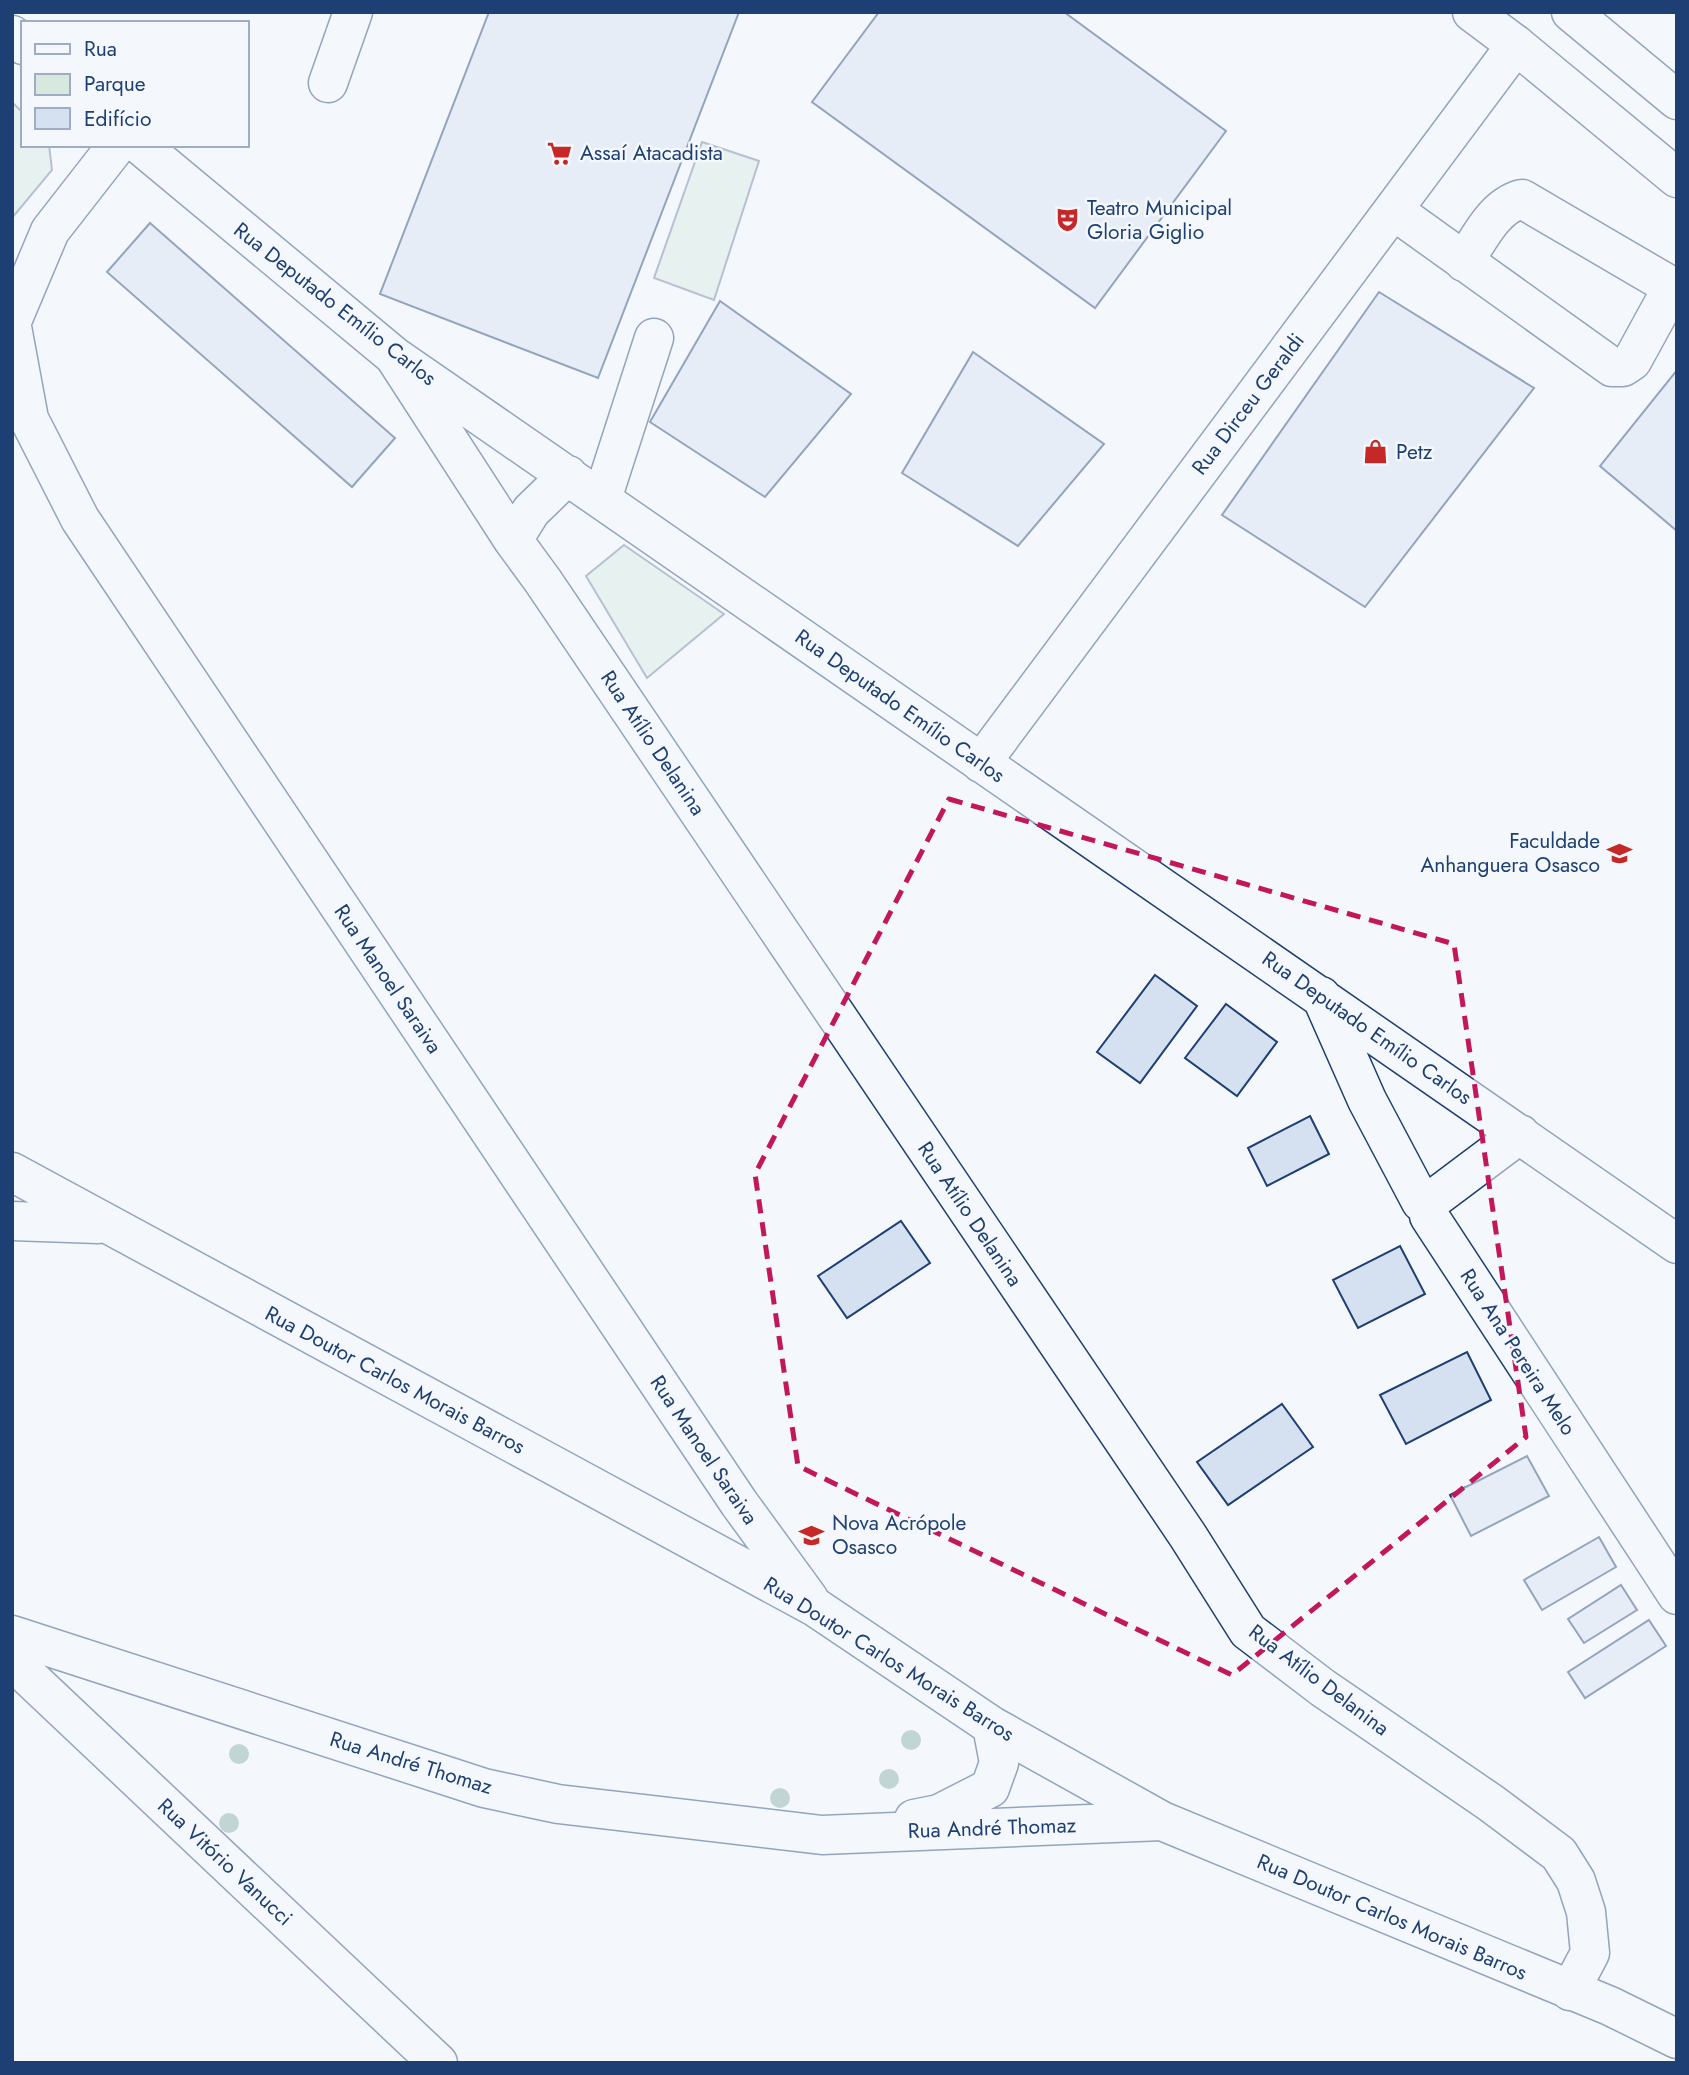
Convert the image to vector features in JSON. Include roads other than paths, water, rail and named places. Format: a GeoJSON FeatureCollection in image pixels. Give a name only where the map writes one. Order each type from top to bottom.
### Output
{"type":"FeatureCollection","features":[{"type":"Feature","properties":{"kind":"street"},"geometry":{"type":"LineString","coordinates":[[328,83],[353,12]]}},
{"type":"Feature","properties":{"kind":"street"},"geometry":{"type":"LineString","coordinates":[[1472,12],[1677,178]]}},
{"type":"Feature","properties":{"kind":"street"},"geometry":{"type":"LineString","coordinates":[[1571,12],[1677,100]]}},
{"type":"Feature","properties":{"kind":"street","name":"Rua Dirceu Geraldi"},"geometry":{"type":"LineString","coordinates":[[981,763],[1516,45]]}},
{"type":"Feature","properties":{"kind":"street"},"geometry":{"type":"LineString","coordinates":[[12,321],[50,231],[115,147]]}},
{"type":"Feature","properties":{"kind":"street","name":"Rua Deputado Emílio Carlos"},"geometry":{"type":"LineString","coordinates":[[142,147],[394,356],[1677,1244]]}},
{"type":"Feature","properties":{"kind":"street"},"geometry":{"type":"LineString","coordinates":[[1393,210],[1464,262],[1612,367],[1623,367],[1632,361],[1667,299],[1668,290],[1664,282],[1522,199],[1509,202],[1494,218],[1464,262]]}},
{"type":"Feature","properties":{"kind":"street","name":"Rua Manoel Saraiva"},"geometry":{"type":"LineString","coordinates":[[12,327],[29,419],[80,519],[739,1503],[815,1606]]}},
{"type":"Feature","properties":{"kind":"street"},"geometry":{"type":"LineString","coordinates":[[602,499],[654,338]]}},
{"type":"Feature","properties":{"kind":"street","name":"Rua Atílio Delanina"},"geometry":{"type":"LineString","coordinates":[[394,356],[513,540],[544,581],[1180,1525],[1248,1631],[1323,1688],[1559,1854],[1576,1881],[1586,1912],[1590,1953],[1570,1991]]}},
{"type":"Feature","properties":{"kind":"street"},"geometry":{"type":"LineString","coordinates":[[513,540],[530,511],[568,475]]}},
{"type":"Feature","properties":{"kind":"street","name":"Rua Ana Pereira Melo"},"geometry":{"type":"LineString","coordinates":[[1321,996],[1367,1100],[1420,1202],[1428,1207],[1429,1216],[1677,1595]]}},
{"type":"Feature","properties":{"kind":"street"},"geometry":{"type":"LineString","coordinates":[[1428,1207],[1432,1200],[1520,1134]]}},
{"type":"Feature","properties":{"kind":"street","name":"Rua Doutor Carlos Morais Barros"},"geometry":{"type":"LineString","coordinates":[[12,1172],[815,1606],[992,1726],[1162,1821],[1610,2006],[1677,2039]]}},
{"type":"Feature","properties":{"kind":"street"},"geometry":{"type":"LineString","coordinates":[[12,1221],[105,1224]]}},
{"type":"Feature","properties":{"kind":"street","name":"Rua André Thomaz"},"geometry":{"type":"LineString","coordinates":[[12,1635],[484,1788],[558,1804],[822,1835],[1162,1821]]}},
{"type":"Feature","properties":{"kind":"street","name":"Rua Vitório Vanucci"},"geometry":{"type":"LineString","coordinates":[[12,1661],[438,2063]]}},
{"type":"Feature","properties":{"kind":"street","name":"Rua André Thomaz"},"geometry":{"type":"LineString","coordinates":[[822,1835],[939,1814],[990,1788],[999,1763],[992,1726]]}},
{"type":"Feature","properties":{"kind":"place","name":"Assaí Atacadista"},"geometry":{"type":"Point","coordinates":[560,153]}},
{"type":"Feature","properties":{"kind":"place","name":"Teatro Municipal Gloria Giglio"},"geometry":{"type":"Point","coordinates":[1067,220]}},
{"type":"Feature","properties":{"kind":"place","name":"Petz"},"geometry":{"type":"Point","coordinates":[1376,452]}},
{"type":"Feature","properties":{"kind":"place","name":"Faculdade Anhanguera Osasco"},"geometry":{"type":"Point","coordinates":[1620,853]}},
{"type":"Feature","properties":{"kind":"place","name":"Nova Acrópole Osasco"},"geometry":{"type":"Point","coordinates":[812,1535]}}]}
